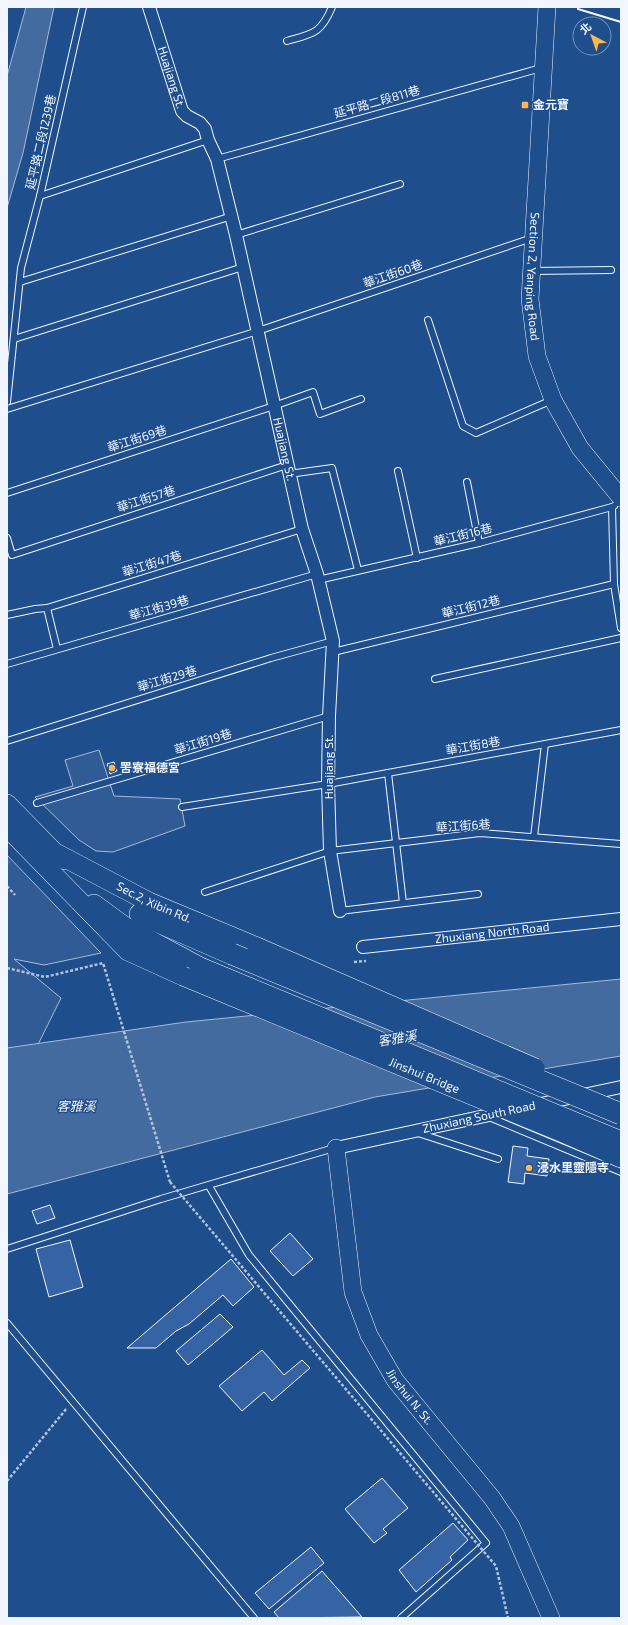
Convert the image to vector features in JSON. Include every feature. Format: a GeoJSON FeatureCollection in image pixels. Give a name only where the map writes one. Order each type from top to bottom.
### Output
{"type":"FeatureCollection","features":[{"type":"Feature","properties":{"kind":"highway"},"geometry":{"type":"LineString","coordinates":[[135,922],[232,954],[621,1114]]}},
{"type":"Feature","properties":{"kind":"highway"},"geometry":{"type":"LineString","coordinates":[[135,922],[191,972]]}},
{"type":"Feature","properties":{"kind":"highway","name":"Jinshui Bridge"},"geometry":{"type":"LineString","coordinates":[[191,972],[621,1142]]}},
{"type":"Feature","properties":{"kind":"main road","name":"Sec.2, Xibin Rd."},"geometry":{"type":"LineString","coordinates":[[7,804],[47,857],[128,952],[191,972]]}},
{"type":"Feature","properties":{"kind":"main road","name":"Sec.2, Xibin Rd."},"geometry":{"type":"LineString","coordinates":[[7,827],[135,922]]}},
{"type":"Feature","properties":{"kind":"main road","name":"Sec.2, Xibin Rd."},"geometry":{"type":"LineString","coordinates":[[47,857],[621,1105]]}},
{"type":"Feature","properties":{"kind":"main road","name":"Jinshui Bridge"},"geometry":{"type":"LineString","coordinates":[[191,972],[621,1158]]}},
{"type":"Feature","properties":{"kind":"street","name":"Huajiang St."},"geometry":{"type":"LineString","coordinates":[[149,7],[182,111],[187,116],[200,122],[205,129],[208,140],[217,159],[232,216],[302,529],[318,577],[333,646],[330,679],[328,784],[330,851],[340,911]]}},
{"type":"Feature","properties":{"kind":"street","name":"Section 2, Yanping Road"},"geometry":{"type":"LineString","coordinates":[[547,7],[542,67],[530,299],[537,356],[553,400],[580,448],[617,502]]}},
{"type":"Feature","properties":{"kind":"street","name":"Zhuxiang North Road"},"geometry":{"type":"LineString","coordinates":[[363,948],[621,919]]}},
{"type":"Feature","properties":{"kind":"street","name":"Zhuxiang South Road"},"geometry":{"type":"LineString","coordinates":[[336,1148],[621,1087]]}},
{"type":"Feature","properties":{"kind":"street","name":"Jinshui N. St."},"geometry":{"type":"LineString","coordinates":[[336,1148],[353,1292],[368,1335],[395,1380],[492,1498],[511,1526],[551,1618]]}},
{"type":"Feature","properties":{"kind":"lane","name":"延平路二段1239巷"},"geometry":{"type":"LineString","coordinates":[[7,402],[21,268],[40,196],[83,7]]}},
{"type":"Feature","properties":{"kind":"lane"},"geometry":{"type":"LineString","coordinates":[[286,41],[314,33],[324,24],[332,7]]}},
{"type":"Feature","properties":{"kind":"lane","name":"延平路二段811巷"},"geometry":{"type":"LineString","coordinates":[[217,159],[542,67]]}},
{"type":"Feature","properties":{"kind":"lane"},"geometry":{"type":"LineString","coordinates":[[40,196],[208,140]]}},
{"type":"Feature","properties":{"kind":"lane"},"geometry":{"type":"LineString","coordinates":[[236,235],[400,184]]}},
{"type":"Feature","properties":{"kind":"lane"},"geometry":{"type":"LineString","coordinates":[[20,282],[232,216]]}},
{"type":"Feature","properties":{"kind":"lane","name":"華江街60巷"},"geometry":{"type":"LineString","coordinates":[[7,409],[258,331],[534,238]]}},
{"type":"Feature","properties":{"kind":"lane"},"geometry":{"type":"LineString","coordinates":[[14,339],[243,267]]}},
{"type":"Feature","properties":{"kind":"lane"},"geometry":{"type":"LineString","coordinates":[[532,272],[611,270]]}},
{"type":"Feature","properties":{"kind":"lane"},"geometry":{"type":"LineString","coordinates":[[428,320],[463,426],[476,433],[553,400]]}},
{"type":"Feature","properties":{"kind":"lane","name":"華江街69巷"},"geometry":{"type":"LineString","coordinates":[[7,493],[313,392],[320,414],[361,399]]}},
{"type":"Feature","properties":{"kind":"lane","name":"華江街57巷"},"geometry":{"type":"LineString","coordinates":[[7,538],[12,555],[288,469],[332,468],[358,570]]}},
{"type":"Feature","properties":{"kind":"lane"},"geometry":{"type":"LineString","coordinates":[[398,471],[417,558]]}},
{"type":"Feature","properties":{"kind":"lane"},"geometry":{"type":"LineString","coordinates":[[467,482],[479,543]]}},
{"type":"Feature","properties":{"kind":"lane"},"geometry":{"type":"LineString","coordinates":[[617,502],[614,584],[621,628]]}},
{"type":"Feature","properties":{"kind":"lane","name":"華江街16巷"},"geometry":{"type":"LineString","coordinates":[[318,577],[417,558],[479,543],[617,502],[621,503]]}},
{"type":"Feature","properties":{"kind":"lane","name":"華江街47巷"},"geometry":{"type":"LineString","coordinates":[[7,615],[47,608],[302,529]]}},
{"type":"Feature","properties":{"kind":"lane","name":"華江街39巷"},"geometry":{"type":"LineString","coordinates":[[7,664],[318,577]]}},
{"type":"Feature","properties":{"kind":"lane","name":"華江街12巷"},"geometry":{"type":"LineString","coordinates":[[333,646],[614,584]]}},
{"type":"Feature","properties":{"kind":"lane"},"geometry":{"type":"LineString","coordinates":[[47,608],[57,649]]}},
{"type":"Feature","properties":{"kind":"lane"},"geometry":{"type":"LineString","coordinates":[[435,678],[621,638]]}},
{"type":"Feature","properties":{"kind":"lane","name":"華江街29巷"},"geometry":{"type":"LineString","coordinates":[[7,741],[271,658],[333,646]]}},
{"type":"Feature","properties":{"kind":"lane","name":"華江街19巷"},"geometry":{"type":"LineString","coordinates":[[37,803],[329,716]]}},
{"type":"Feature","properties":{"kind":"lane","name":"華江街8巷"},"geometry":{"type":"LineString","coordinates":[[182,807],[328,784],[621,730]]}},
{"type":"Feature","properties":{"kind":"lane"},"geometry":{"type":"LineString","coordinates":[[534,837],[545,744]]}},
{"type":"Feature","properties":{"kind":"lane"},"geometry":{"type":"LineString","coordinates":[[388,773],[403,903]]}},
{"type":"Feature","properties":{"kind":"lane","name":"華江街6巷"},"geometry":{"type":"LineString","coordinates":[[205,892],[330,851],[480,833],[621,844]]}},
{"type":"Feature","properties":{"kind":"lane"},"geometry":{"type":"LineString","coordinates":[[340,911],[478,894]]}},
{"type":"Feature","properties":{"kind":"lane"},"geometry":{"type":"LineString","coordinates":[[486,1115],[621,1172]]}},
{"type":"Feature","properties":{"kind":"lane"},"geometry":{"type":"LineString","coordinates":[[412,1131],[498,1159]]}},
{"type":"Feature","properties":{"kind":"lane"},"geometry":{"type":"LineString","coordinates":[[7,1249],[161,1199],[336,1148]]}},
{"type":"Feature","properties":{"kind":"lane"},"geometry":{"type":"LineString","coordinates":[[209,1186],[249,1255],[486,1543],[401,1618]]}},
{"type":"Feature","properties":{"kind":"lane"},"geometry":{"type":"LineString","coordinates":[[7,1323],[254,1618]]}},
{"type":"Feature","properties":{"kind":"path"},"geometry":{"type":"LineString","coordinates":[[8,887],[15,895]]}},
{"type":"Feature","properties":{"kind":"path"},"geometry":{"type":"LineString","coordinates":[[7,968],[45,977],[104,963],[170,1182],[496,1566],[508,1618]]}},
{"type":"Feature","properties":{"kind":"path"},"geometry":{"type":"LineString","coordinates":[[7,1481],[73,1402]]}},
{"type":"Feature","properties":{"kind":"shaded area"},"geometry":{"type":"Polygon","coordinates":[[[99,750],[114,796],[180,799],[185,826],[113,852],[96,851],[79,840],[35,797],[73,786],[65,760],[99,750]]]}},
{"type":"Feature","properties":{"kind":"shaded area"},"geometry":{"type":"Polygon","coordinates":[[[7,855],[101,953],[44,965],[14,959],[61,998],[14,1093],[7,1104],[7,855]]]}},
{"type":"Feature","properties":{"kind":"water"},"geometry":{"type":"Polygon","coordinates":[[[26,7],[54,7],[23,153],[7,208],[7,76],[26,7]]]}},
{"type":"Feature","properties":{"kind":"water","name":"客雅溪"},"geometry":{"type":"Polygon","coordinates":[[[621,979],[621,1056],[375,1097],[7,1194],[7,1048],[186,1022],[621,979]]]}},
{"type":"Feature","properties":{"kind":"building","name":"罟寮福德宮"},"geometry":{"type":"Polygon","coordinates":[[[114,762],[117,771],[110,774],[107,764],[114,762]]]}},
{"type":"Feature","properties":{"kind":"building","name":"浸水里靈隱寺"},"geometry":{"type":"Polygon","coordinates":[[[513,1146],[528,1148],[527,1156],[549,1159],[547,1176],[525,1173],[524,1184],[508,1182],[513,1146]]]}},
{"type":"Feature","properties":{"kind":"building"},"geometry":{"type":"Polygon","coordinates":[[[50,1205],[55,1218],[37,1224],[32,1211],[50,1205]]]}},
{"type":"Feature","properties":{"kind":"building"},"geometry":{"type":"Polygon","coordinates":[[[290,1233],[313,1259],[293,1276],[270,1251],[290,1233]]]}},
{"type":"Feature","properties":{"kind":"building"},"geometry":{"type":"Polygon","coordinates":[[[70,1240],[83,1287],[49,1297],[36,1249],[70,1240]]]}},
{"type":"Feature","properties":{"kind":"building"},"geometry":{"type":"Polygon","coordinates":[[[231,1259],[254,1287],[233,1306],[223,1295],[189,1324],[176,1331],[156,1348],[127,1348],[231,1259]]]}},
{"type":"Feature","properties":{"kind":"building"},"geometry":{"type":"Polygon","coordinates":[[[220,1314],[233,1327],[188,1365],[176,1351],[220,1314]]]}},
{"type":"Feature","properties":{"kind":"building"},"geometry":{"type":"Polygon","coordinates":[[[262,1350],[284,1375],[302,1360],[310,1368],[272,1401],[264,1392],[242,1411],[219,1386],[262,1350]]]}},
{"type":"Feature","properties":{"kind":"building"},"geometry":{"type":"Polygon","coordinates":[[[382,1478],[408,1508],[383,1529],[387,1533],[374,1543],[345,1509],[382,1478]]]}},
{"type":"Feature","properties":{"kind":"building"},"geometry":{"type":"Polygon","coordinates":[[[453,1523],[468,1540],[450,1557],[452,1560],[416,1592],[399,1570],[453,1523]]]}},
{"type":"Feature","properties":{"kind":"building"},"geometry":{"type":"Polygon","coordinates":[[[311,1547],[324,1563],[269,1609],[255,1593],[311,1547]]]}},
{"type":"Feature","properties":{"kind":"building"},"geometry":{"type":"Polygon","coordinates":[[[322,1571],[362,1617],[279,1618],[274,1612],[322,1571]]]}},
{"type":"Feature","properties":{"kind":"wall"},"geometry":{"type":"LineString","coordinates":[[578,7],[578,9],[621,22]]}},
{"type":"Feature","properties":{"kind":"place","name":"金元寶"},"geometry":{"type":"Point","coordinates":[525,105]}},
{"type":"Feature","properties":{"kind":"place","name":"罟寮福德宮"},"geometry":{"type":"Point","coordinates":[112,768]}},
{"type":"Feature","properties":{"kind":"place","name":"浸水里靈隱寺"},"geometry":{"type":"Point","coordinates":[529,1168]}}]}
